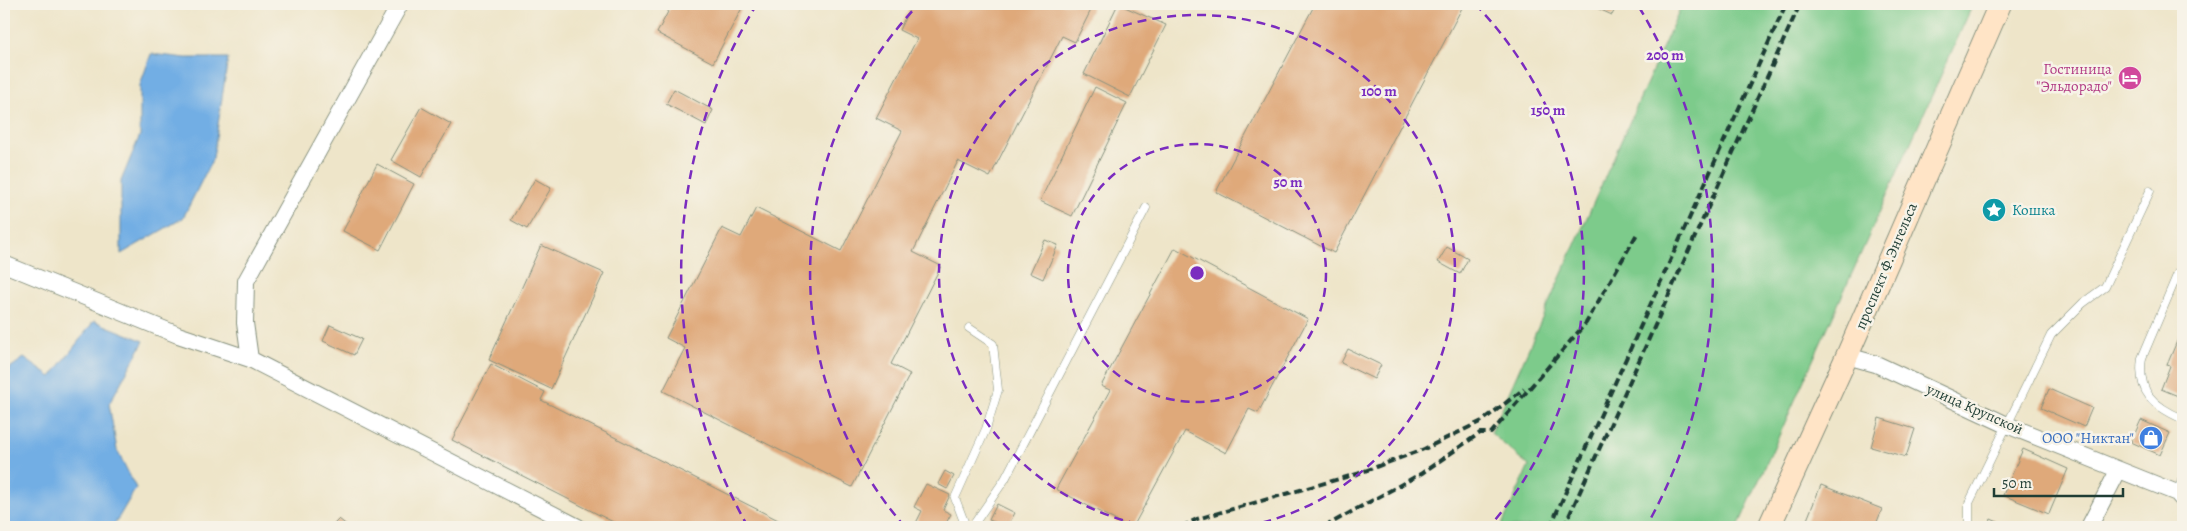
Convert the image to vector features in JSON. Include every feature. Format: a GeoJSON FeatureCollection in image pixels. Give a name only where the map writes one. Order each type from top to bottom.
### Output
{"type":"FeatureCollection","features":[{"type":"Feature","properties":{"kind":"street"},"geometry":{"type":"LineString","coordinates":[[250,359],[244,323],[246,281],[400,4]]}},
{"type":"Feature","properties":{"kind":"street","name":"проспект Ф.Энгельса"},"geometry":{"type":"LineString","coordinates":[[1769,527],[1847,356],[2000,4]]}},
{"type":"Feature","properties":{"kind":"street"},"geometry":{"type":"LineString","coordinates":[[4,264],[178,336],[250,359],[578,527]]}},
{"type":"Feature","properties":{"kind":"street","name":"улица Крупской"},"geometry":{"type":"LineString","coordinates":[[1847,356],[1876,364],[2008,425],[2180,497]]}},
{"type":"Feature","properties":{"kind":"street"},"geometry":{"type":"LineString","coordinates":[[2089,527],[2118,471]]}},
{"type":"Feature","properties":{"kind":"lane"},"geometry":{"type":"LineString","coordinates":[[1969,527],[1969,503],[2051,335],[2083,303],[2104,287],[2150,191]]}},
{"type":"Feature","properties":{"kind":"lane"},"geometry":{"type":"LineString","coordinates":[[972,527],[1005,479],[1146,208]]}},
{"type":"Feature","properties":{"kind":"lane"},"geometry":{"type":"LineString","coordinates":[[2183,266],[2178,273],[2142,358],[2140,370],[2146,394],[2158,406],[2183,419]]}},
{"type":"Feature","properties":{"kind":"lane"},"geometry":{"type":"LineString","coordinates":[[966,527],[955,498],[986,428],[998,390],[993,344],[969,328]]}},
{"type":"Feature","properties":{"kind":"lane"},"geometry":{"type":"LineString","coordinates":[[2180,497],[2183,478]]}},
{"type":"Feature","properties":{"kind":"green space"},"geometry":{"type":"Polygon","coordinates":[[[1682,4],[1973,4],[1738,527],[1501,527],[1529,466],[1491,433],[1682,4]]]}},
{"type":"Feature","properties":{"kind":"water"},"geometry":{"type":"Polygon","coordinates":[[[151,54],[186,58],[228,58],[213,158],[183,218],[121,254],[121,181],[140,135],[140,85],[151,54]]]}},
{"type":"Feature","properties":{"kind":"water"},"geometry":{"type":"Polygon","coordinates":[[[94,321],[144,341],[109,404],[117,450],[136,488],[113,527],[4,527],[4,372],[24,358],[51,377],[94,321]]]}},
{"type":"Feature","properties":{"kind":"building"},"geometry":{"type":"Polygon","coordinates":[[[672,4],[744,4],[713,63],[657,33],[672,4]]]}},
{"type":"Feature","properties":{"kind":"building"},"geometry":{"type":"Polygon","coordinates":[[[912,4],[1094,4],[1075,42],[1062,36],[990,177],[958,161],[913,252],[941,266],[891,364],[910,374],[852,487],[663,391],[685,348],[666,338],[722,228],[741,237],[756,208],[841,251],[902,131],[876,118],[917,39],[899,30],[912,4]]]}},
{"type":"Feature","properties":{"kind":"building"},"geometry":{"type":"Polygon","coordinates":[[[1118,4],[1166,25],[1130,97],[1084,74],[1118,4]]]}},
{"type":"Feature","properties":{"kind":"building"},"geometry":{"type":"Polygon","coordinates":[[[1315,4],[1464,4],[1334,253],[1216,192],[1315,4]]]}},
{"type":"Feature","properties":{"kind":"building"},"geometry":{"type":"Polygon","coordinates":[[[1588,4],[1618,4],[1612,15],[1588,4]]]}},
{"type":"Feature","properties":{"kind":"building"},"geometry":{"type":"Polygon","coordinates":[[[1095,87],[1127,103],[1072,216],[1040,201],[1095,87]]]}},
{"type":"Feature","properties":{"kind":"building"},"geometry":{"type":"Polygon","coordinates":[[[674,89],[713,110],[706,125],[666,104],[674,89]]]}},
{"type":"Feature","properties":{"kind":"building"},"geometry":{"type":"Polygon","coordinates":[[[421,107],[451,124],[421,177],[391,160],[421,107]]]}},
{"type":"Feature","properties":{"kind":"building"},"geometry":{"type":"Polygon","coordinates":[[[377,164],[414,184],[380,250],[343,231],[377,164]]]}},
{"type":"Feature","properties":{"kind":"building"},"geometry":{"type":"Polygon","coordinates":[[[535,179],[551,188],[527,229],[511,220],[535,179]]]}},
{"type":"Feature","properties":{"kind":"building"},"geometry":{"type":"Polygon","coordinates":[[[1045,240],[1058,245],[1043,279],[1030,273],[1045,240]]]}},
{"type":"Feature","properties":{"kind":"building"},"geometry":{"type":"Polygon","coordinates":[[[541,245],[604,273],[551,389],[489,360],[541,245]]]}},
{"type":"Feature","properties":{"kind":"building"},"geometry":{"type":"Polygon","coordinates":[[[1447,247],[1468,259],[1460,274],[1438,262],[1447,247]]]}},
{"type":"Feature","properties":{"kind":"building"},"geometry":{"type":"Polygon","coordinates":[[[1175,248],[1308,319],[1258,413],[1249,409],[1226,453],[1185,431],[1133,527],[1128,527],[1056,489],[1110,390],[1101,386],[1175,248]]]}},
{"type":"Feature","properties":{"kind":"building"},"geometry":{"type":"Polygon","coordinates":[[[330,325],[362,339],[354,355],[323,341],[330,325]]]}},
{"type":"Feature","properties":{"kind":"building"},"geometry":{"type":"Polygon","coordinates":[[[2183,327],[2183,398],[2161,389],[2170,366],[2167,365],[2183,327]]]}},
{"type":"Feature","properties":{"kind":"building"},"geometry":{"type":"Polygon","coordinates":[[[1348,349],[1381,365],[1374,379],[1341,363],[1348,349]]]}},
{"type":"Feature","properties":{"kind":"building"},"geometry":{"type":"Polygon","coordinates":[[[491,364],[545,392],[541,400],[792,527],[623,527],[452,440],[491,364]]]}},
{"type":"Feature","properties":{"kind":"building"},"geometry":{"type":"Polygon","coordinates":[[[2049,389],[2092,408],[2084,427],[2041,408],[2049,389]]]}},
{"type":"Feature","properties":{"kind":"building"},"geometry":{"type":"Polygon","coordinates":[[[1879,418],[1915,429],[1906,457],[1871,447],[1879,418]]]}},
{"type":"Feature","properties":{"kind":"building","name":"ООО \"Никтан\""},"geometry":{"type":"Polygon","coordinates":[[[2141,420],[2170,433],[2160,455],[2131,442],[2141,420]]]}},
{"type":"Feature","properties":{"kind":"building"},"geometry":{"type":"Polygon","coordinates":[[[2023,449],[2068,469],[2049,514],[2003,495],[2023,449]]]}},
{"type":"Feature","properties":{"kind":"building"},"geometry":{"type":"Polygon","coordinates":[[[945,471],[954,476],[947,489],[938,484],[945,471]]]}},
{"type":"Feature","properties":{"kind":"building"},"geometry":{"type":"Polygon","coordinates":[[[926,484],[950,495],[943,510],[951,514],[944,527],[914,527],[922,511],[914,507],[926,484]]]}},
{"type":"Feature","properties":{"kind":"building"},"geometry":{"type":"Polygon","coordinates":[[[1821,485],[1882,509],[1875,527],[1804,527],[1821,485]]]}},
{"type":"Feature","properties":{"kind":"building"},"geometry":{"type":"Polygon","coordinates":[[[997,504],[1015,513],[1007,527],[989,520],[997,504]]]}},
{"type":"Feature","properties":{"kind":"building"},"geometry":{"type":"Polygon","coordinates":[[[339,519],[349,527],[331,527],[339,519]]]}},
{"type":"Feature","properties":{"kind":"building"},"geometry":{"type":"Polygon","coordinates":[[[1991,519],[2009,527],[1987,527],[1991,519]]]}},
{"type":"Feature","properties":{"kind":"railway"},"geometry":{"type":"LineString","coordinates":[[1550,527],[1786,4]]}},
{"type":"Feature","properties":{"kind":"railway"},"geometry":{"type":"LineString","coordinates":[[1564,527],[1800,4]]}},
{"type":"Feature","properties":{"kind":"railway"},"geometry":{"type":"LineString","coordinates":[[1324,527],[1422,473],[1480,433],[1491,433],[1586,323],[1637,234]]}},
{"type":"Feature","properties":{"kind":"railway"},"geometry":{"type":"LineString","coordinates":[[1181,527],[1197,519],[1357,474],[1424,449],[1482,421],[1524,389]]}},
{"type":"Feature","properties":{"kind":"place","name":"Гостиница \"Эльдорадо\""},"geometry":{"type":"Point","coordinates":[2130,78]}},
{"type":"Feature","properties":{"kind":"place","name":"Кошка"},"geometry":{"type":"Point","coordinates":[1994,210]}},
{"type":"Feature","properties":{"kind":"place","name":"ООО \"Никтан\""},"geometry":{"type":"Point","coordinates":[2151,438]}}]}
